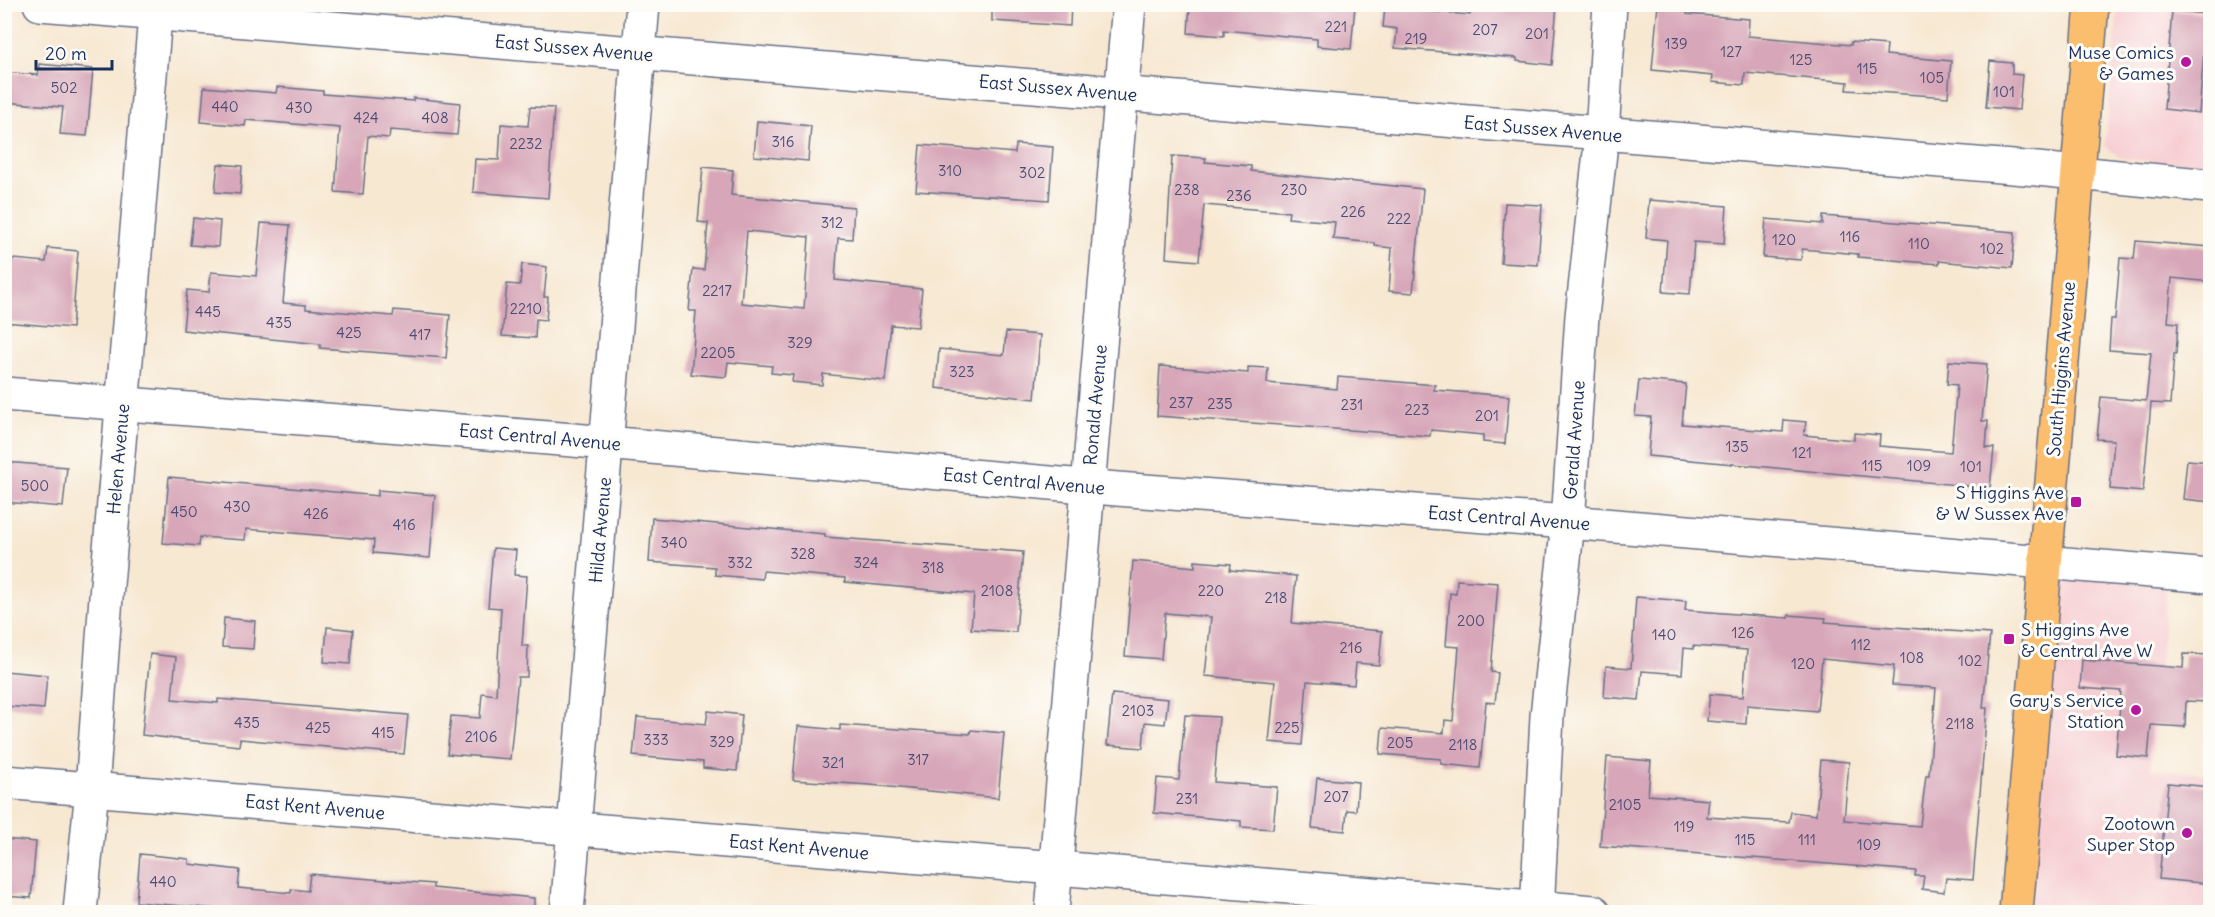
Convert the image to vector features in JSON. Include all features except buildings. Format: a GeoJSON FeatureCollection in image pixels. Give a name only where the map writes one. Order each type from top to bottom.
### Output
{"type":"FeatureCollection","features":[{"type":"Feature","properties":{"kind":"main road","name":"South Higgins Avenue"},"geometry":{"type":"LineString","coordinates":[[2016,912],[2092,4]]}},
{"type":"Feature","properties":{"kind":"street","name":"East Sussex Avenue"},"geometry":{"type":"LineString","coordinates":[[40,4],[156,9],[639,53],[2077,172],[2211,186]]}},
{"type":"Feature","properties":{"kind":"street","name":"Hilda Avenue"},"geometry":{"type":"LineString","coordinates":[[567,912],[643,4]]}},
{"type":"Feature","properties":{"kind":"street","name":"Ronald Avenue"},"geometry":{"type":"LineString","coordinates":[[1052,912],[1129,4]]}},
{"type":"Feature","properties":{"kind":"street","name":"Gerald Avenue"},"geometry":{"type":"LineString","coordinates":[[1537,910],[1548,716],[1568,522],[1582,316],[1602,134],[1610,4]]}},
{"type":"Feature","properties":{"kind":"street","name":"Helen Avenue"},"geometry":{"type":"LineString","coordinates":[[80,912],[156,9]]}},
{"type":"Feature","properties":{"kind":"street","name":"East Central Avenue"},"geometry":{"type":"LineString","coordinates":[[4,394],[607,442],[1088,487],[1568,522],[2211,576]]}},
{"type":"Feature","properties":{"kind":"street","name":"East Kent Avenue"},"geometry":{"type":"LineString","coordinates":[[4,782],[1537,910],[1594,912]]}},
{"type":"Feature","properties":{"kind":"shaded area"},"geometry":{"type":"Polygon","coordinates":[[[2118,5],[2210,5],[2210,100],[2204,166],[2121,158],[2105,146],[2118,5]]]}},
{"type":"Feature","properties":{"kind":"shaded area"},"geometry":{"type":"Polygon","coordinates":[[[2056,575],[2167,584],[2151,769],[2210,774],[2210,912],[2028,912],[2056,575]]]}},
{"type":"Feature","properties":{"kind":"place","name":"Muse Comics & Games"},"geometry":{"type":"Point","coordinates":[2186,62]}},
{"type":"Feature","properties":{"kind":"place","name":"S Higgins Ave & W Sussex Ave"},"geometry":{"type":"Point","coordinates":[2076,502]}},
{"type":"Feature","properties":{"kind":"place","name":"S Higgins Ave & Central Ave W"},"geometry":{"type":"Point","coordinates":[2009,639]}},
{"type":"Feature","properties":{"kind":"place","name":"Gary's Service Station"},"geometry":{"type":"Point","coordinates":[2136,710]}},
{"type":"Feature","properties":{"kind":"place","name":"Zootown Super Stop"},"geometry":{"type":"Point","coordinates":[2187,833]}}]}
